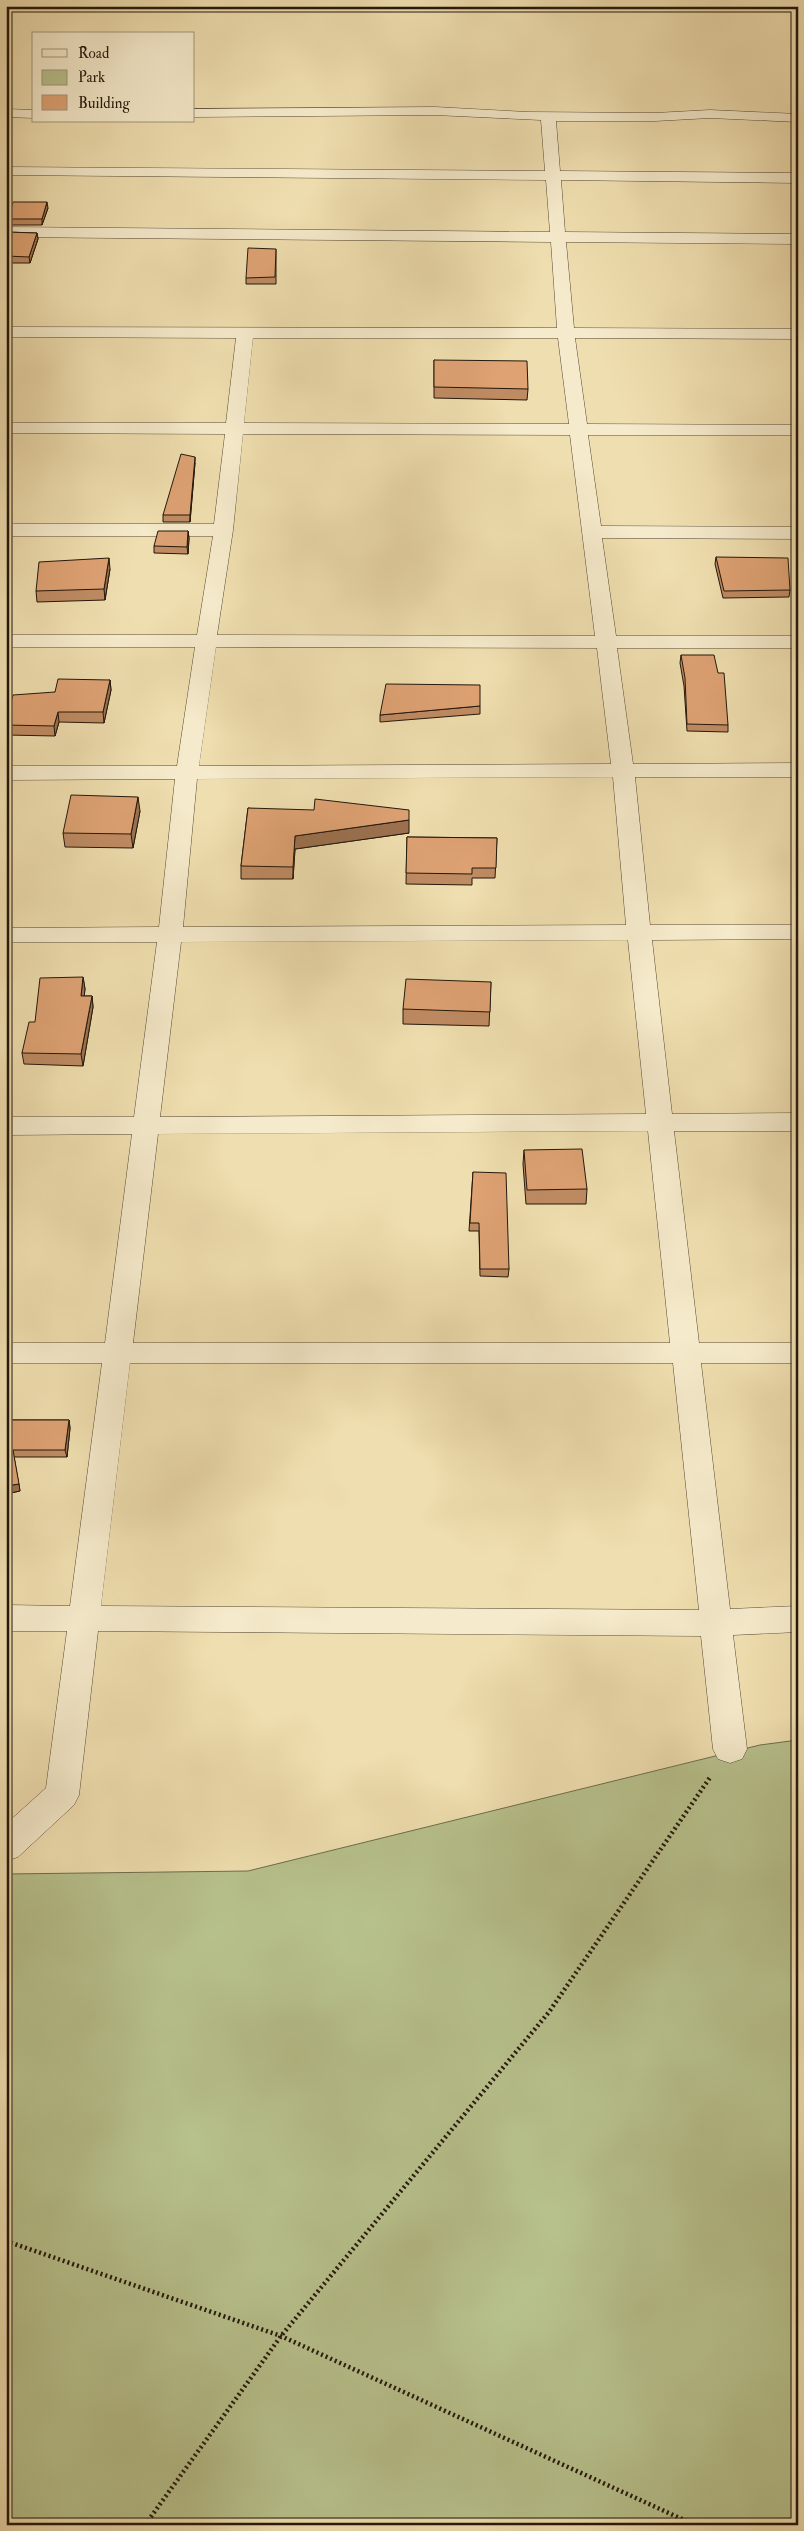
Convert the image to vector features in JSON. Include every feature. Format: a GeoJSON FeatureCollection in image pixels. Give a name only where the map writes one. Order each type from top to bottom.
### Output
{"type":"FeatureCollection","features":[{"type":"Feature","properties":{"kind":"street"},"geometry":{"type":"LineString","coordinates":[[195,113],[434,111],[548,116],[656,117],[710,114],[798,118]]}},
{"type":"Feature","properties":{"kind":"street"},"geometry":{"type":"LineString","coordinates":[[6,114],[32,114]]}},
{"type":"Feature","properties":{"kind":"street"},"geometry":{"type":"LineString","coordinates":[[548,116],[566,334],[623,770],[639,933],[662,1123],[730,1749]]}},
{"type":"Feature","properties":{"kind":"street"},"geometry":{"type":"LineString","coordinates":[[6,171],[798,178]]}},
{"type":"Feature","properties":{"kind":"street"},"geometry":{"type":"LineString","coordinates":[[6,232],[798,239]]}},
{"type":"Feature","properties":{"kind":"street"},"geometry":{"type":"LineString","coordinates":[[6,332],[798,334]]}},
{"type":"Feature","properties":{"kind":"street"},"geometry":{"type":"LineString","coordinates":[[6,1846],[62,1794],[170,934],[187,772],[223,530],[244,332]]}},
{"type":"Feature","properties":{"kind":"street"},"geometry":{"type":"LineString","coordinates":[[6,428],[798,430]]}},
{"type":"Feature","properties":{"kind":"street"},"geometry":{"type":"LineString","coordinates":[[6,530],[223,530]]}},
{"type":"Feature","properties":{"kind":"street"},"geometry":{"type":"LineString","coordinates":[[592,532],[798,533]]}},
{"type":"Feature","properties":{"kind":"street"},"geometry":{"type":"LineString","coordinates":[[6,641],[798,642]]}},
{"type":"Feature","properties":{"kind":"street"},"geometry":{"type":"LineString","coordinates":[[6,773],[798,770]]}},
{"type":"Feature","properties":{"kind":"street"},"geometry":{"type":"LineString","coordinates":[[6,934],[798,932]]}},
{"type":"Feature","properties":{"kind":"street"},"geometry":{"type":"LineString","coordinates":[[6,1126],[798,1122]]}},
{"type":"Feature","properties":{"kind":"street"},"geometry":{"type":"LineString","coordinates":[[6,1353],[798,1353]]}},
{"type":"Feature","properties":{"kind":"street"},"geometry":{"type":"LineString","coordinates":[[6,1618],[716,1623],[798,1619]]}},
{"type":"Feature","properties":{"kind":"path"},"geometry":{"type":"LineString","coordinates":[[144,2525],[281,2336],[549,2012],[730,1749]]}},
{"type":"Feature","properties":{"kind":"path"},"geometry":{"type":"LineString","coordinates":[[6,2242],[281,2336],[695,2525]]}},
{"type":"Feature","properties":{"kind":"green space"},"geometry":{"type":"Polygon","coordinates":[[[798,1740],[798,2525],[6,2525],[6,1874],[248,1871],[760,1745],[798,1740]]]}},
{"type":"Feature","properties":{"kind":"building"},"geometry":{"type":"Polygon","coordinates":[[[13,202],[47,202],[42,219],[8,219],[13,202]]]}},
{"type":"Feature","properties":{"kind":"building"},"geometry":{"type":"Polygon","coordinates":[[[6,232],[37,233],[29,257],[6,256],[6,232]]]}},
{"type":"Feature","properties":{"kind":"building"},"geometry":{"type":"Polygon","coordinates":[[[248,248],[276,249],[275,277],[246,278],[248,248]]]}},
{"type":"Feature","properties":{"kind":"building"},"geometry":{"type":"Polygon","coordinates":[[[434,360],[527,361],[528,389],[434,387],[434,360]]]}},
{"type":"Feature","properties":{"kind":"building"},"geometry":{"type":"Polygon","coordinates":[[[181,454],[195,457],[190,515],[163,515],[181,454]]]}},
{"type":"Feature","properties":{"kind":"building"},"geometry":{"type":"Polygon","coordinates":[[[158,531],[188,531],[187,547],[154,546],[158,531]]]}},
{"type":"Feature","properties":{"kind":"building"},"geometry":{"type":"Polygon","coordinates":[[[716,557],[788,558],[790,590],[724,591],[716,557]]]}},
{"type":"Feature","properties":{"kind":"building"},"geometry":{"type":"Polygon","coordinates":[[[109,558],[104,589],[36,591],[39,562],[109,558]]]}},
{"type":"Feature","properties":{"kind":"building"},"geometry":{"type":"Polygon","coordinates":[[[681,655],[714,655],[718,673],[724,673],[728,725],[687,724],[685,678],[681,655]]]}},
{"type":"Feature","properties":{"kind":"building"},"geometry":{"type":"Polygon","coordinates":[[[58,679],[110,680],[103,712],[58,712],[54,726],[6,725],[13,695],[55,692],[58,679]]]}},
{"type":"Feature","properties":{"kind":"building"},"geometry":{"type":"Polygon","coordinates":[[[386,684],[480,685],[480,706],[380,715],[386,684]]]}},
{"type":"Feature","properties":{"kind":"building"},"geometry":{"type":"Polygon","coordinates":[[[71,795],[138,797],[131,834],[63,833],[71,795]]]}},
{"type":"Feature","properties":{"kind":"building"},"geometry":{"type":"Polygon","coordinates":[[[315,799],[409,810],[409,820],[295,836],[293,867],[241,866],[248,808],[314,810],[315,799]]]}},
{"type":"Feature","properties":{"kind":"building"},"geometry":{"type":"Polygon","coordinates":[[[407,837],[497,838],[496,868],[472,868],[472,874],[406,873],[407,837]]]}},
{"type":"Feature","properties":{"kind":"building"},"geometry":{"type":"Polygon","coordinates":[[[83,977],[81,996],[92,996],[81,1054],[22,1053],[29,1022],[35,1022],[40,978],[83,977]]]}},
{"type":"Feature","properties":{"kind":"building"},"geometry":{"type":"Polygon","coordinates":[[[406,979],[491,982],[490,1012],[403,1009],[406,979]]]}},
{"type":"Feature","properties":{"kind":"building"},"geometry":{"type":"Polygon","coordinates":[[[582,1149],[587,1189],[527,1190],[524,1150],[582,1149]]]}},
{"type":"Feature","properties":{"kind":"building"},"geometry":{"type":"Polygon","coordinates":[[[473,1172],[506,1173],[509,1269],[480,1269],[479,1223],[470,1223],[473,1172]]]}},
{"type":"Feature","properties":{"kind":"building"},"geometry":{"type":"Polygon","coordinates":[[[6,1420],[69,1420],[65,1450],[13,1450],[19,1484],[6,1486],[6,1420]]]}}]}
